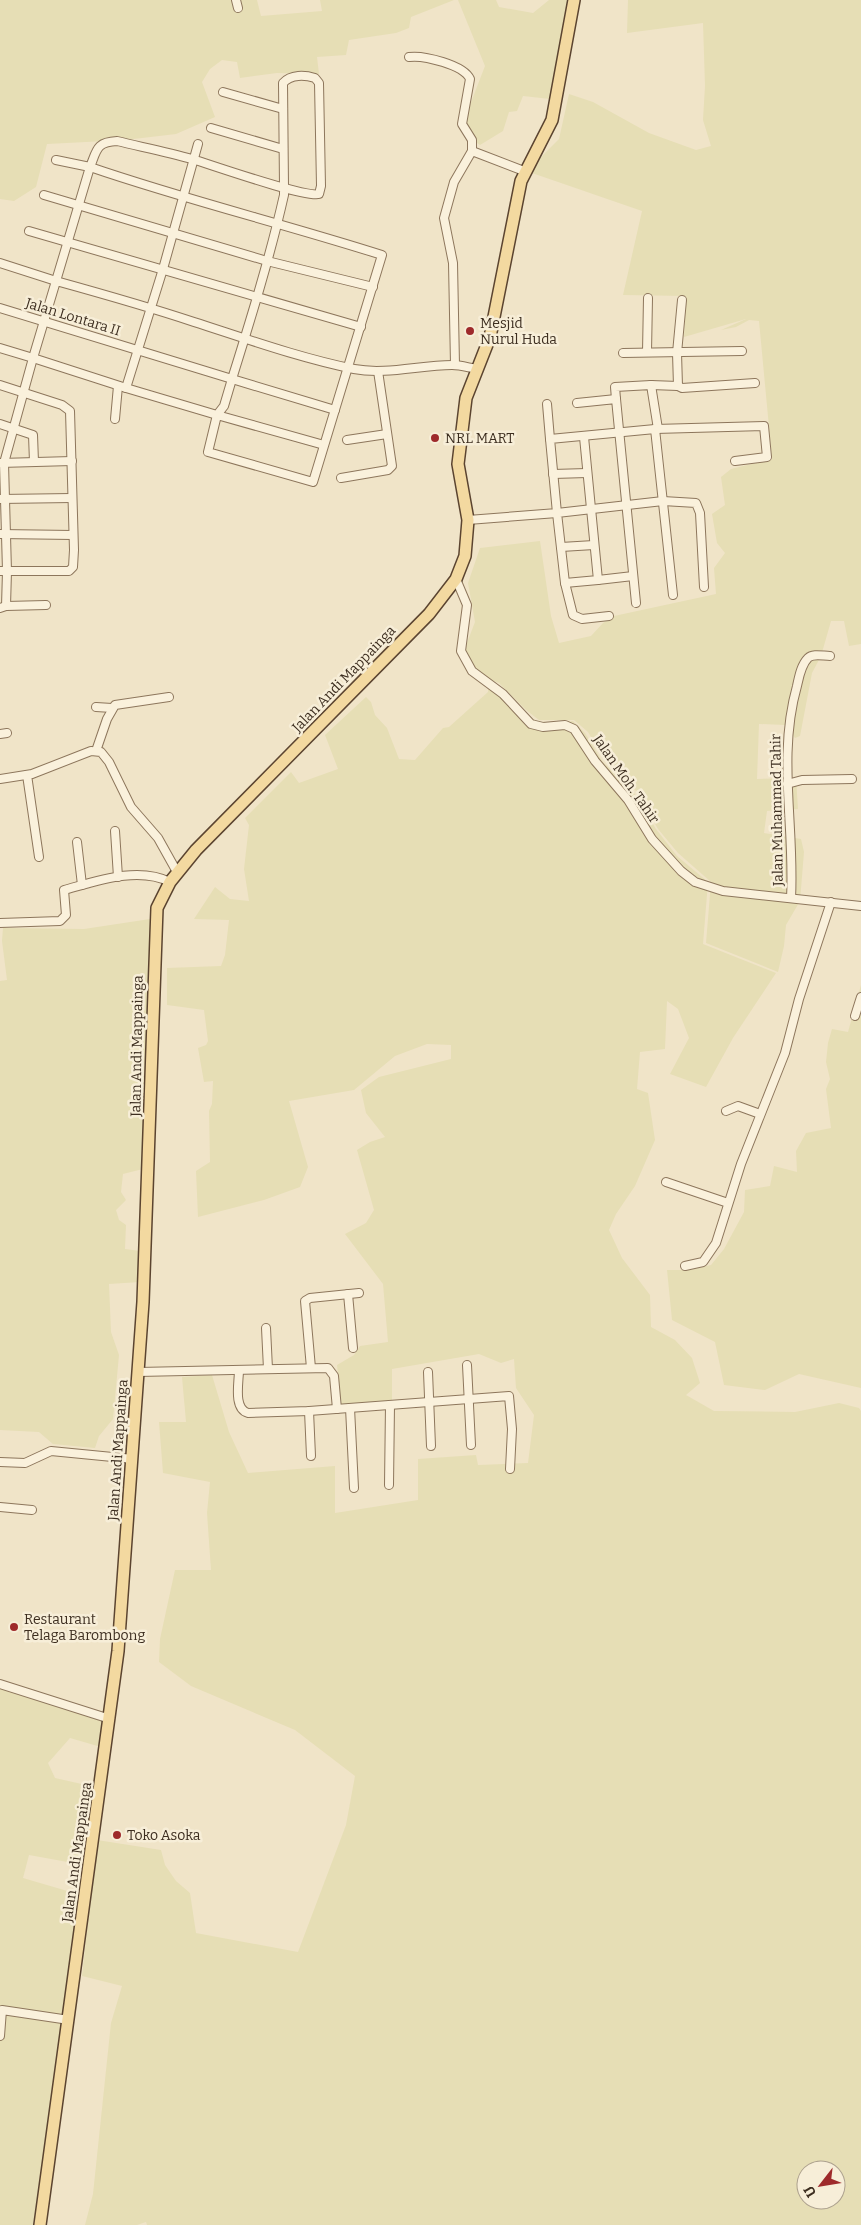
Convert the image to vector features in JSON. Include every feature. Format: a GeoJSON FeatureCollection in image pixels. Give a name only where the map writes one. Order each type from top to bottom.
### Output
{"type":"FeatureCollection","features":[{"type":"Feature","properties":{"kind":"main road","name":"Jalan Andi Mappainga"},"geometry":{"type":"LineString","coordinates":[[40,2225],[118,1651],[138,1372],[148,1191],[154,930],[157,908],[170,882],[196,850],[429,614],[456,579],[465,556],[468,520],[458,464],[466,398],[490,337],[524,171],[552,120],[574,0]]}},
{"type":"Feature","properties":{"kind":"street"},"geometry":{"type":"LineString","coordinates":[[409,57],[423,56],[462,69],[468,74],[470,79],[462,124],[472,140],[472,151],[454,182],[444,218],[453,263],[454,365]]}},
{"type":"Feature","properties":{"kind":"street"},"geometry":{"type":"LineString","coordinates":[[46,605],[3,607],[2,463],[46,321],[77,205],[90,167],[99,146],[117,141],[193,160],[284,187],[310,194],[320,192],[317,80],[308,76],[295,76],[286,80],[282,87],[284,187],[277,224],[224,406],[217,414],[208,452],[313,482],[382,255],[277,224],[182,197],[90,167],[56,160]]}},
{"type":"Feature","properties":{"kind":"street"},"geometry":{"type":"LineString","coordinates":[[223,92],[283,109]]}},
{"type":"Feature","properties":{"kind":"street"},"geometry":{"type":"LineString","coordinates":[[210,128],[283,149]]}},
{"type":"Feature","properties":{"kind":"street"},"geometry":{"type":"LineString","coordinates":[[116,419],[122,387],[138,350],[198,144]]}},
{"type":"Feature","properties":{"kind":"street"},"geometry":{"type":"LineString","coordinates":[[472,151],[524,171]]}},
{"type":"Feature","properties":{"kind":"street"},"geometry":{"type":"LineString","coordinates":[[44,195],[267,261],[373,287]]}},
{"type":"Feature","properties":{"kind":"street"},"geometry":{"type":"LineString","coordinates":[[29,231],[361,327]]}},
{"type":"Feature","properties":{"kind":"street"},"geometry":{"type":"LineString","coordinates":[[0,263],[348,368],[378,371],[454,365],[478,369]]}},
{"type":"Feature","properties":{"kind":"street"},"geometry":{"type":"LineString","coordinates":[[647,352],[648,298]]}},
{"type":"Feature","properties":{"kind":"street"},"geometry":{"type":"LineString","coordinates":[[678,386],[677,353],[682,300]]}},
{"type":"Feature","properties":{"kind":"street","name":"Jalan Lontara II"},"geometry":{"type":"LineString","coordinates":[[0,308],[335,410]]}},
{"type":"Feature","properties":{"kind":"street"},"geometry":{"type":"LineString","coordinates":[[0,348],[122,387],[324,445]]}},
{"type":"Feature","properties":{"kind":"street"},"geometry":{"type":"LineString","coordinates":[[624,353],[742,351]]}},
{"type":"Feature","properties":{"kind":"street"},"geometry":{"type":"LineString","coordinates":[[341,478],[390,469],[392,466],[378,371]]}},
{"type":"Feature","properties":{"kind":"street"},"geometry":{"type":"LineString","coordinates":[[636,603],[615,387],[651,385],[678,386],[682,388],[755,383]]}},
{"type":"Feature","properties":{"kind":"street"},"geometry":{"type":"LineString","coordinates":[[0,385],[62,405],[70,411],[72,461],[73,567],[71,571],[3,571]]}},
{"type":"Feature","properties":{"kind":"street"},"geometry":{"type":"LineString","coordinates":[[651,385],[673,595]]}},
{"type":"Feature","properties":{"kind":"street"},"geometry":{"type":"LineString","coordinates":[[577,403],[616,398]]}},
{"type":"Feature","properties":{"kind":"street"},"geometry":{"type":"LineString","coordinates":[[546,404],[565,583],[573,615],[582,619],[609,616]]}},
{"type":"Feature","properties":{"kind":"street"},"geometry":{"type":"LineString","coordinates":[[0,424],[34,436],[34,462]]}},
{"type":"Feature","properties":{"kind":"street"},"geometry":{"type":"LineString","coordinates":[[550,439],[619,434],[656,429],[764,426],[766,457],[735,461]]}},
{"type":"Feature","properties":{"kind":"street"},"geometry":{"type":"LineString","coordinates":[[347,440],[387,434]]}},
{"type":"Feature","properties":{"kind":"street"},"geometry":{"type":"LineString","coordinates":[[584,437],[598,580]]}},
{"type":"Feature","properties":{"kind":"street"},"geometry":{"type":"LineString","coordinates":[[2,463],[72,461]]}},
{"type":"Feature","properties":{"kind":"street"},"geometry":{"type":"LineString","coordinates":[[553,474],[587,473]]}},
{"type":"Feature","properties":{"kind":"street"},"geometry":{"type":"LineString","coordinates":[[3,500],[72,498]]}},
{"type":"Feature","properties":{"kind":"street"},"geometry":{"type":"LineString","coordinates":[[468,520],[663,502],[691,502],[698,507],[704,587]]}},
{"type":"Feature","properties":{"kind":"street"},"geometry":{"type":"LineString","coordinates":[[3,534],[73,535]]}},
{"type":"Feature","properties":{"kind":"street"},"geometry":{"type":"LineString","coordinates":[[561,547],[594,545]]}},
{"type":"Feature","properties":{"kind":"street"},"geometry":{"type":"LineString","coordinates":[[565,583],[633,576]]}},
{"type":"Feature","properties":{"kind":"street","name":"Jalan Moh. Tahir"},"geometry":{"type":"LineString","coordinates":[[456,579],[466,605],[461,652],[472,671],[503,694],[531,724],[543,727],[565,725],[574,729],[628,800],[652,839],[681,871],[707,888],[861,906]]}},
{"type":"Feature","properties":{"kind":"street","name":"Jalan Muhammad Tahir"},"geometry":{"type":"LineString","coordinates":[[791,898],[792,842],[787,784],[788,724],[801,670],[811,656],[830,656]]}},
{"type":"Feature","properties":{"kind":"street"},"geometry":{"type":"LineString","coordinates":[[96,751],[112,708],[117,703],[169,697]]}},
{"type":"Feature","properties":{"kind":"street"},"geometry":{"type":"LineString","coordinates":[[96,707],[112,708]]}},
{"type":"Feature","properties":{"kind":"street"},"geometry":{"type":"LineString","coordinates":[[0,779],[27,775],[88,752],[96,751],[107,759],[128,803],[158,838],[178,872]]}},
{"type":"Feature","properties":{"kind":"street"},"geometry":{"type":"LineString","coordinates":[[27,775],[39,857]]}},
{"type":"Feature","properties":{"kind":"street"},"geometry":{"type":"LineString","coordinates":[[787,784],[802,780],[852,779]]}},
{"type":"Feature","properties":{"kind":"street"},"geometry":{"type":"LineString","coordinates":[[115,831],[118,877]]}},
{"type":"Feature","properties":{"kind":"street"},"geometry":{"type":"LineString","coordinates":[[77,842],[82,885]]}},
{"type":"Feature","properties":{"kind":"street"},"geometry":{"type":"LineString","coordinates":[[0,923],[60,921],[66,915],[64,890],[82,885],[118,877],[153,876],[170,882]]}},
{"type":"Feature","properties":{"kind":"street"},"geometry":{"type":"LineString","coordinates":[[685,1266],[703,1262],[716,1243],[728,1203],[760,1114],[785,1053],[799,999],[830,902]]}},
{"type":"Feature","properties":{"kind":"street"},"geometry":{"type":"LineString","coordinates":[[855,1016],[861,997]]}},
{"type":"Feature","properties":{"kind":"street"},"geometry":{"type":"LineString","coordinates":[[726,1111],[738,1106],[760,1114]]}},
{"type":"Feature","properties":{"kind":"street"},"geometry":{"type":"LineString","coordinates":[[666,1182],[728,1203]]}},
{"type":"Feature","properties":{"kind":"street"},"geometry":{"type":"LineString","coordinates":[[311,1368],[305,1301],[310,1298],[359,1293]]}},
{"type":"Feature","properties":{"kind":"street"},"geometry":{"type":"LineString","coordinates":[[348,1294],[353,1348]]}},
{"type":"Feature","properties":{"kind":"street"},"geometry":{"type":"LineString","coordinates":[[266,1328],[268,1368]]}},
{"type":"Feature","properties":{"kind":"street"},"geometry":{"type":"LineString","coordinates":[[466,1365],[471,1445]]}},
{"type":"Feature","properties":{"kind":"street"},"geometry":{"type":"LineString","coordinates":[[138,1372],[268,1368],[332,1370],[337,1409]]}},
{"type":"Feature","properties":{"kind":"street"},"geometry":{"type":"LineString","coordinates":[[239,1370],[239,1406],[244,1412],[309,1411],[508,1396],[512,1428],[510,1469]]}},
{"type":"Feature","properties":{"kind":"street"},"geometry":{"type":"LineString","coordinates":[[428,1372],[431,1446]]}},
{"type":"Feature","properties":{"kind":"street"},"geometry":{"type":"LineString","coordinates":[[389,1484],[390,1405]]}},
{"type":"Feature","properties":{"kind":"street"},"geometry":{"type":"LineString","coordinates":[[350,1408],[354,1488]]}},
{"type":"Feature","properties":{"kind":"street"},"geometry":{"type":"LineString","coordinates":[[309,1411],[311,1456]]}},
{"type":"Feature","properties":{"kind":"street"},"geometry":{"type":"LineString","coordinates":[[0,1462],[25,1463],[50,1451],[132,1459]]}},
{"type":"Feature","properties":{"kind":"street"},"geometry":{"type":"LineString","coordinates":[[0,1507],[32,1510]]}},
{"type":"Feature","properties":{"kind":"street"},"geometry":{"type":"LineString","coordinates":[[0,1684],[110,1719]]}},
{"type":"Feature","properties":{"kind":"street"},"geometry":{"type":"LineString","coordinates":[[0,2036],[1,2007],[69,2020]]}},
{"type":"Feature","properties":{"kind":"shaded area"},"geometry":{"type":"Polygon","coordinates":[[[0,0],[257,0],[261,16],[322,11],[320,0],[454,0],[411,17],[409,28],[396,33],[349,40],[346,55],[317,57],[319,74],[277,73],[240,78],[237,62],[222,60],[210,69],[202,82],[215,117],[176,134],[125,140],[47,144],[36,187],[14,201],[0,199],[0,0]]]}},
{"type":"Feature","properties":{"kind":"shaded area"},"geometry":{"type":"Polygon","coordinates":[[[458,0],[496,0],[499,7],[533,13],[549,0],[573,0],[561,84],[550,99],[523,96],[517,111],[509,112],[503,131],[480,145],[460,131],[485,66],[458,0]]]}},
{"type":"Feature","properties":{"kind":"shaded area"},"geometry":{"type":"Polygon","coordinates":[[[628,0],[861,0],[861,644],[849,646],[844,621],[831,621],[821,656],[812,673],[800,736],[795,738],[785,725],[759,724],[757,779],[796,778],[798,809],[767,811],[764,833],[801,839],[804,852],[800,901],[786,925],[784,946],[778,972],[706,943],[711,882],[678,853],[658,829],[636,791],[604,759],[588,732],[574,720],[539,720],[499,683],[491,680],[508,693],[525,713],[540,724],[573,721],[585,733],[602,761],[634,793],[656,829],[677,856],[708,882],[703,944],[776,973],[733,1038],[706,1087],[670,1074],[689,1038],[678,1009],[667,1001],[665,1049],[640,1052],[637,1089],[648,1093],[655,1140],[635,1186],[616,1214],[609,1230],[622,1258],[650,1295],[651,1327],[675,1340],[692,1358],[700,1383],[686,1395],[714,1411],[795,1412],[839,1403],[859,1408],[861,1411],[861,2225],[147,2225],[146,2222],[137,2225],[85,2225],[93,2194],[111,2023],[122,1986],[82,1976],[97,1840],[161,1850],[165,1865],[176,1881],[190,1893],[196,1933],[298,1952],[346,1825],[355,1776],[295,1730],[191,1686],[159,1662],[160,1639],[175,1570],[211,1570],[207,1513],[210,1482],[163,1473],[159,1422],[186,1422],[182,1377],[212,1375],[229,1432],[248,1473],[335,1466],[335,1513],[418,1500],[418,1459],[476,1455],[478,1465],[528,1463],[534,1415],[516,1388],[514,1359],[501,1363],[479,1354],[392,1369],[392,1401],[341,1405],[337,1365],[354,1355],[360,1346],[388,1342],[383,1284],[345,1234],[366,1223],[374,1210],[357,1150],[370,1142],[385,1137],[366,1113],[361,1090],[379,1077],[451,1059],[451,1045],[427,1044],[395,1056],[354,1090],[289,1101],[308,1167],[300,1187],[264,1200],[198,1217],[196,1171],[210,1162],[209,1111],[212,1104],[213,1081],[204,1082],[198,1048],[206,1045],[208,1041],[204,1010],[167,1005],[167,968],[221,966],[225,955],[229,920],[194,919],[215,887],[230,899],[249,901],[244,869],[249,825],[245,818],[291,772],[299,783],[338,769],[325,735],[366,697],[371,702],[375,715],[387,728],[399,759],[415,760],[443,728],[449,727],[488,692],[488,679],[473,667],[465,648],[475,622],[468,583],[480,548],[540,541],[551,616],[559,643],[591,636],[603,623],[614,616],[716,594],[714,568],[725,553],[717,543],[712,514],[725,505],[721,477],[731,469],[772,459],[759,321],[749,320],[736,327],[721,330],[746,319],[684,337],[686,296],[623,295],[642,211],[532,173],[531,167],[559,139],[569,94],[593,102],[649,133],[696,150],[711,146],[703,120],[705,86],[703,23],[627,33],[628,0]]]}},
{"type":"Feature","properties":{"kind":"shaded area"},"geometry":{"type":"Polygon","coordinates":[[[150,919],[159,921],[143,1169],[123,1174],[121,1192],[126,1200],[116,1210],[119,1220],[126,1225],[125,1249],[140,1251],[140,1282],[109,1284],[111,1332],[119,1355],[113,1419],[99,1436],[95,1448],[53,1444],[39,1432],[0,1430],[0,981],[7,980],[2,941],[3,928],[84,929],[150,919]]]}},
{"type":"Feature","properties":{"kind":"shaded area"},"geometry":{"type":"Polygon","coordinates":[[[861,985],[861,1388],[799,1374],[765,1390],[724,1385],[715,1342],[672,1320],[667,1270],[690,1270],[711,1265],[724,1249],[744,1212],[745,1190],[770,1186],[774,1166],[797,1172],[796,1151],[806,1133],[831,1128],[826,1089],[830,1079],[826,1062],[828,1043],[832,1029],[848,1032],[861,985]]]}},
{"type":"Feature","properties":{"kind":"shaded area"},"geometry":{"type":"Polygon","coordinates":[[[0,1688],[103,1721],[101,1747],[70,1738],[48,1763],[55,1778],[95,1787],[84,1865],[29,1855],[23,1878],[81,1895],[33,2225],[0,2225],[0,1688]]]}},
{"type":"Feature","properties":{"kind":"place","name":"Mesjid Nurul Huda"},"geometry":{"type":"Point","coordinates":[470,331]}},
{"type":"Feature","properties":{"kind":"place","name":"NRL MART"},"geometry":{"type":"Point","coordinates":[435,438]}},
{"type":"Feature","properties":{"kind":"place","name":"Restaurant Telaga Barombong"},"geometry":{"type":"Point","coordinates":[14,1627]}},
{"type":"Feature","properties":{"kind":"place","name":"Toko Asoka"},"geometry":{"type":"Point","coordinates":[117,1835]}}]}
